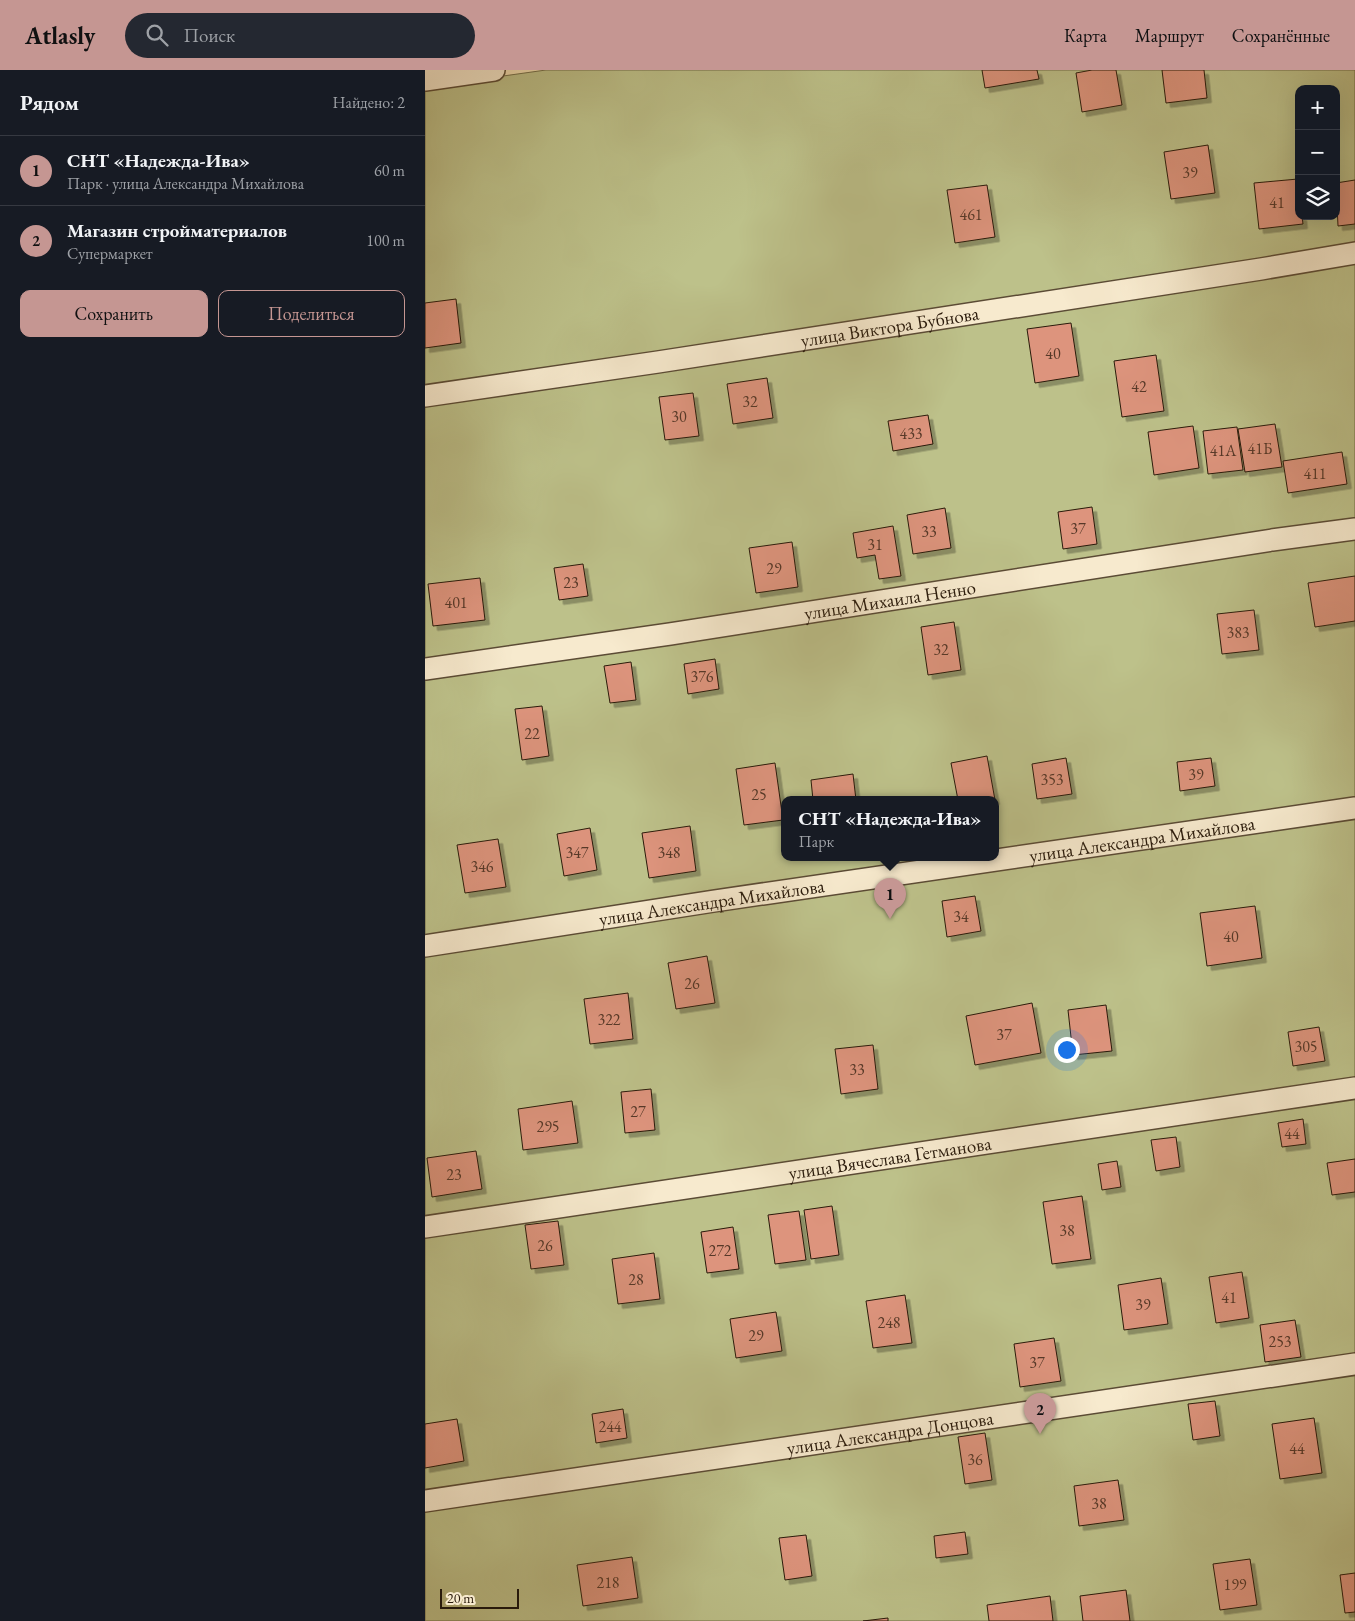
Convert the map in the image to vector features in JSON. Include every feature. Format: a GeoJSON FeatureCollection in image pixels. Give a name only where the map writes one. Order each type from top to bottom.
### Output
{"type":"FeatureCollection","features":[{"type":"Feature","properties":{"kind":"street"},"geometry":{"type":"LineString","coordinates":[[425,80],[494,70]]}},
{"type":"Feature","properties":{"kind":"street","name":"улица Виктора Бубнова"},"geometry":{"type":"LineString","coordinates":[[425,396],[658,362],[1355,253]]}},
{"type":"Feature","properties":{"kind":"street","name":"улица Михаила Ненно"},"geometry":{"type":"LineString","coordinates":[[425,669],[690,631],[1272,540],[1355,529]]}},
{"type":"Feature","properties":{"kind":"street","name":"улица Александра Михайлова"},"geometry":{"type":"LineString","coordinates":[[999,860],[1355,808]]}},
{"type":"Feature","properties":{"kind":"street","name":"улица Александра Михайлова"},"geometry":{"type":"LineString","coordinates":[[425,946],[990,861]]}},
{"type":"Feature","properties":{"kind":"street","name":"улица Вячеслава Гетманова"},"geometry":{"type":"LineString","coordinates":[[425,1227],[1355,1088]]}},
{"type":"Feature","properties":{"kind":"street","name":"улица Александра Донцова"},"geometry":{"type":"LineString","coordinates":[[425,1501],[1355,1364]]}},
{"type":"Feature","properties":{"kind":"green space"},"geometry":{"type":"Polygon","coordinates":[[[546,70],[1355,70],[1355,1621],[425,1621],[425,87],[546,70]]]}},
{"type":"Feature","properties":{"kind":"building"},"geometry":{"type":"Polygon","coordinates":[[[982,70],[1037,70],[1039,79],[985,88],[982,70]]]}},
{"type":"Feature","properties":{"kind":"building"},"geometry":{"type":"Polygon","coordinates":[[[1092,70],[1116,70],[1122,105],[1082,112],[1076,73],[1092,70]]]}},
{"type":"Feature","properties":{"kind":"building"},"geometry":{"type":"Polygon","coordinates":[[[1162,70],[1204,70],[1207,98],[1166,103],[1162,70]]]}},
{"type":"Feature","properties":{"kind":"building"},"geometry":{"type":"Polygon","coordinates":[[[1208,145],[1215,193],[1171,199],[1164,152],[1208,145]]]}},
{"type":"Feature","properties":{"kind":"building"},"geometry":{"type":"Polygon","coordinates":[[[1295,179],[1295,220],[1302,220],[1303,224],[1259,229],[1254,183],[1295,179]]]}},
{"type":"Feature","properties":{"kind":"building"},"geometry":{"type":"Polygon","coordinates":[[[1355,180],[1355,224],[1338,226],[1338,220],[1340,220],[1340,182],[1355,180]]]}},
{"type":"Feature","properties":{"kind":"building"},"geometry":{"type":"Polygon","coordinates":[[[987,185],[995,237],[955,243],[947,190],[987,185]]]}},
{"type":"Feature","properties":{"kind":"building"},"geometry":{"type":"Polygon","coordinates":[[[456,299],[461,343],[425,348],[425,303],[456,299]]]}},
{"type":"Feature","properties":{"kind":"building"},"geometry":{"type":"Polygon","coordinates":[[[1071,323],[1079,376],[1035,383],[1027,329],[1071,323]]]}},
{"type":"Feature","properties":{"kind":"building"},"geometry":{"type":"Polygon","coordinates":[[[1156,355],[1164,411],[1122,417],[1114,361],[1156,355]]]}},
{"type":"Feature","properties":{"kind":"building"},"geometry":{"type":"Polygon","coordinates":[[[767,378],[773,418],[733,424],[727,384],[767,378]]]}},
{"type":"Feature","properties":{"kind":"building"},"geometry":{"type":"Polygon","coordinates":[[[693,393],[699,436],[665,440],[659,397],[693,393]]]}},
{"type":"Feature","properties":{"kind":"building"},"geometry":{"type":"Polygon","coordinates":[[[928,415],[933,444],[893,451],[888,421],[928,415]]]}},
{"type":"Feature","properties":{"kind":"building"},"geometry":{"type":"Polygon","coordinates":[[[1275,424],[1282,467],[1245,472],[1238,429],[1275,424]]]}},
{"type":"Feature","properties":{"kind":"building"},"geometry":{"type":"Polygon","coordinates":[[[1193,426],[1199,468],[1154,475],[1148,432],[1193,426]]]}},
{"type":"Feature","properties":{"kind":"building"},"geometry":{"type":"Polygon","coordinates":[[[1237,427],[1243,470],[1208,474],[1203,431],[1237,427]]]}},
{"type":"Feature","properties":{"kind":"building"},"geometry":{"type":"Polygon","coordinates":[[[1342,452],[1347,484],[1288,493],[1283,461],[1342,452]]]}},
{"type":"Feature","properties":{"kind":"building"},"geometry":{"type":"Polygon","coordinates":[[[1092,507],[1097,544],[1063,549],[1058,512],[1092,507]]]}},
{"type":"Feature","properties":{"kind":"building"},"geometry":{"type":"Polygon","coordinates":[[[945,508],[951,548],[913,554],[907,515],[945,508]]]}},
{"type":"Feature","properties":{"kind":"building"},"geometry":{"type":"Polygon","coordinates":[[[893,526],[901,576],[879,579],[875,555],[857,558],[853,533],[893,526]]]}},
{"type":"Feature","properties":{"kind":"building"},"geometry":{"type":"Polygon","coordinates":[[[792,542],[798,587],[756,593],[749,548],[792,542]]]}},
{"type":"Feature","properties":{"kind":"building"},"geometry":{"type":"Polygon","coordinates":[[[583,564],[588,596],[559,600],[554,568],[583,564]]]}},
{"type":"Feature","properties":{"kind":"building"},"geometry":{"type":"Polygon","coordinates":[[[1355,576],[1355,621],[1315,627],[1308,583],[1355,576]]]}},
{"type":"Feature","properties":{"kind":"building"},"geometry":{"type":"Polygon","coordinates":[[[480,578],[485,620],[433,626],[428,584],[480,578]]]}},
{"type":"Feature","properties":{"kind":"building"},"geometry":{"type":"Polygon","coordinates":[[[1254,610],[1259,650],[1222,654],[1217,614],[1254,610]]]}},
{"type":"Feature","properties":{"kind":"building"},"geometry":{"type":"Polygon","coordinates":[[[954,622],[961,670],[928,675],[921,627],[954,622]]]}},
{"type":"Feature","properties":{"kind":"building"},"geometry":{"type":"Polygon","coordinates":[[[715,659],[719,689],[688,694],[684,664],[715,659]]]}},
{"type":"Feature","properties":{"kind":"building"},"geometry":{"type":"Polygon","coordinates":[[[631,662],[636,700],[610,703],[604,666],[631,662]]]}},
{"type":"Feature","properties":{"kind":"building"},"geometry":{"type":"Polygon","coordinates":[[[542,706],[549,756],[522,760],[515,709],[542,706]]]}},
{"type":"Feature","properties":{"kind":"building"},"geometry":{"type":"Polygon","coordinates":[[[987,756],[994,796],[957,796],[951,763],[987,756]]]}},
{"type":"Feature","properties":{"kind":"building"},"geometry":{"type":"Polygon","coordinates":[[[1066,758],[1072,794],[1037,799],[1032,764],[1066,758]]]}},
{"type":"Feature","properties":{"kind":"building"},"geometry":{"type":"Polygon","coordinates":[[[1211,758],[1215,786],[1180,791],[1177,762],[1211,758]]]}},
{"type":"Feature","properties":{"kind":"building"},"geometry":{"type":"Polygon","coordinates":[[[775,763],[781,806],[781,820],[744,825],[736,769],[775,763]]]}},
{"type":"Feature","properties":{"kind":"building"},"geometry":{"type":"Polygon","coordinates":[[[853,774],[856,796],[813,796],[811,780],[853,774]]]}},
{"type":"Feature","properties":{"kind":"building"},"geometry":{"type":"Polygon","coordinates":[[[690,826],[696,871],[649,878],[642,833],[690,826]]]}},
{"type":"Feature","properties":{"kind":"building"},"geometry":{"type":"Polygon","coordinates":[[[590,828],[597,870],[564,876],[557,834],[590,828]]]}},
{"type":"Feature","properties":{"kind":"building"},"geometry":{"type":"Polygon","coordinates":[[[498,839],[506,887],[465,893],[457,845],[498,839]]]}},
{"type":"Feature","properties":{"kind":"building"},"geometry":{"type":"Polygon","coordinates":[[[975,896],[981,931],[947,937],[942,901],[975,896]]]}},
{"type":"Feature","properties":{"kind":"building"},"geometry":{"type":"Polygon","coordinates":[[[1255,906],[1262,958],[1207,966],[1200,913],[1255,906]]]}},
{"type":"Feature","properties":{"kind":"building"},"geometry":{"type":"Polygon","coordinates":[[[707,956],[715,1003],[676,1009],[668,963],[707,956]]]}},
{"type":"Feature","properties":{"kind":"building"},"geometry":{"type":"Polygon","coordinates":[[[628,993],[633,1039],[590,1044],[584,999],[628,993]]]}},
{"type":"Feature","properties":{"kind":"building"},"geometry":{"type":"Polygon","coordinates":[[[1032,1003],[1041,1053],[975,1065],[966,1016],[1032,1003]]]}},
{"type":"Feature","properties":{"kind":"building"},"geometry":{"type":"Polygon","coordinates":[[[1106,1005],[1112,1051],[1073,1055],[1068,1010],[1106,1005]]]}},
{"type":"Feature","properties":{"kind":"building"},"geometry":{"type":"Polygon","coordinates":[[[1319,1027],[1325,1061],[1293,1066],[1288,1032],[1319,1027]]]}},
{"type":"Feature","properties":{"kind":"building"},"geometry":{"type":"Polygon","coordinates":[[[873,1045],[878,1089],[841,1094],[835,1049],[873,1045]]]}},
{"type":"Feature","properties":{"kind":"building"},"geometry":{"type":"Polygon","coordinates":[[[651,1089],[655,1130],[625,1133],[621,1092],[651,1089]]]}},
{"type":"Feature","properties":{"kind":"building"},"geometry":{"type":"Polygon","coordinates":[[[572,1101],[578,1143],[523,1150],[518,1109],[572,1101]]]}},
{"type":"Feature","properties":{"kind":"building"},"geometry":{"type":"Polygon","coordinates":[[[1303,1119],[1306,1144],[1282,1147],[1278,1123],[1303,1119]]]}},
{"type":"Feature","properties":{"kind":"building"},"geometry":{"type":"Polygon","coordinates":[[[1176,1137],[1180,1167],[1156,1171],[1151,1140],[1176,1137]]]}},
{"type":"Feature","properties":{"kind":"building"},"geometry":{"type":"Polygon","coordinates":[[[476,1151],[482,1189],[432,1197],[427,1158],[476,1151]]]}},
{"type":"Feature","properties":{"kind":"building"},"geometry":{"type":"Polygon","coordinates":[[[1355,1159],[1355,1192],[1332,1195],[1327,1163],[1355,1159]]]}},
{"type":"Feature","properties":{"kind":"building"},"geometry":{"type":"Polygon","coordinates":[[[1117,1161],[1121,1187],[1102,1190],[1098,1164],[1117,1161]]]}},
{"type":"Feature","properties":{"kind":"building"},"geometry":{"type":"Polygon","coordinates":[[[1082,1196],[1091,1259],[1052,1264],[1043,1202],[1082,1196]]]}},
{"type":"Feature","properties":{"kind":"building"},"geometry":{"type":"Polygon","coordinates":[[[832,1206],[839,1255],[811,1259],[804,1210],[832,1206]]]}},
{"type":"Feature","properties":{"kind":"building"},"geometry":{"type":"Polygon","coordinates":[[[799,1211],[806,1260],[775,1264],[768,1215],[799,1211]]]}},
{"type":"Feature","properties":{"kind":"building"},"geometry":{"type":"Polygon","coordinates":[[[558,1221],[564,1265],[531,1269],[525,1225],[558,1221]]]}},
{"type":"Feature","properties":{"kind":"building"},"geometry":{"type":"Polygon","coordinates":[[[733,1227],[739,1269],[707,1273],[701,1232],[733,1227]]]}},
{"type":"Feature","properties":{"kind":"building"},"geometry":{"type":"Polygon","coordinates":[[[654,1253],[660,1299],[618,1304],[612,1259],[654,1253]]]}},
{"type":"Feature","properties":{"kind":"building"},"geometry":{"type":"Polygon","coordinates":[[[1242,1272],[1249,1318],[1216,1323],[1209,1277],[1242,1272]]]}},
{"type":"Feature","properties":{"kind":"building"},"geometry":{"type":"Polygon","coordinates":[[[1161,1278],[1168,1324],[1124,1330],[1118,1285],[1161,1278]]]}},
{"type":"Feature","properties":{"kind":"building"},"geometry":{"type":"Polygon","coordinates":[[[905,1295],[912,1343],[873,1348],[866,1301],[905,1295]]]}},
{"type":"Feature","properties":{"kind":"building"},"geometry":{"type":"Polygon","coordinates":[[[776,1312],[782,1351],[736,1358],[730,1319],[776,1312]]]}},
{"type":"Feature","properties":{"kind":"building"},"geometry":{"type":"Polygon","coordinates":[[[1295,1320],[1301,1357],[1265,1362],[1260,1325],[1295,1320]]]}},
{"type":"Feature","properties":{"kind":"building"},"geometry":{"type":"Polygon","coordinates":[[[1054,1338],[1061,1381],[1020,1387],[1014,1344],[1054,1338]]]}},
{"type":"Feature","properties":{"kind":"building"},"geometry":{"type":"Polygon","coordinates":[[[1215,1401],[1220,1436],[1193,1440],[1188,1404],[1215,1401]]]}},
{"type":"Feature","properties":{"kind":"building"},"geometry":{"type":"Polygon","coordinates":[[[623,1409],[627,1438],[596,1443],[592,1414],[623,1409]]]}},
{"type":"Feature","properties":{"kind":"building"},"geometry":{"type":"Polygon","coordinates":[[[1314,1418],[1322,1473],[1280,1479],[1272,1424],[1314,1418]]]}},
{"type":"Feature","properties":{"kind":"building"},"geometry":{"type":"Polygon","coordinates":[[[457,1419],[464,1461],[425,1468],[425,1424],[457,1419]]]}},
{"type":"Feature","properties":{"kind":"building"},"geometry":{"type":"Polygon","coordinates":[[[985,1433],[992,1480],[965,1484],[958,1437],[985,1433]]]}},
{"type":"Feature","properties":{"kind":"building"},"geometry":{"type":"Polygon","coordinates":[[[1118,1480],[1124,1520],[1079,1526],[1074,1486],[1118,1480]]]}},
{"type":"Feature","properties":{"kind":"building"},"geometry":{"type":"Polygon","coordinates":[[[965,1532],[968,1554],[936,1558],[934,1536],[965,1532]]]}},
{"type":"Feature","properties":{"kind":"building"},"geometry":{"type":"Polygon","coordinates":[[[806,1535],[812,1576],[785,1580],[779,1538],[806,1535]]]}},
{"type":"Feature","properties":{"kind":"building"},"geometry":{"type":"Polygon","coordinates":[[[632,1557],[638,1598],[583,1606],[577,1565],[632,1557]]]}},
{"type":"Feature","properties":{"kind":"building"},"geometry":{"type":"Polygon","coordinates":[[[1250,1559],[1257,1605],[1220,1610],[1213,1564],[1250,1559]]]}},
{"type":"Feature","properties":{"kind":"building"},"geometry":{"type":"Polygon","coordinates":[[[1355,1573],[1355,1612],[1345,1613],[1340,1575],[1355,1573]]]}},
{"type":"Feature","properties":{"kind":"building"},"geometry":{"type":"Polygon","coordinates":[[[1126,1590],[1130,1621],[1083,1621],[1080,1596],[1126,1590]]]}},
{"type":"Feature","properties":{"kind":"building"},"geometry":{"type":"Polygon","coordinates":[[[1050,1596],[1053,1621],[989,1621],[987,1605],[1050,1596]]]}},
{"type":"Feature","properties":{"kind":"building"},"geometry":{"type":"Polygon","coordinates":[[[888,1618],[888,1621],[863,1621],[888,1618]]]}},
{"type":"Feature","properties":{"kind":"place","name":"СНТ «Надежда-Ива»"},"geometry":{"type":"Point","coordinates":[890,919]}},
{"type":"Feature","properties":{"kind":"place","name":"Магазин стройматериалов"},"geometry":{"type":"Point","coordinates":[1040,1434]}}]}
